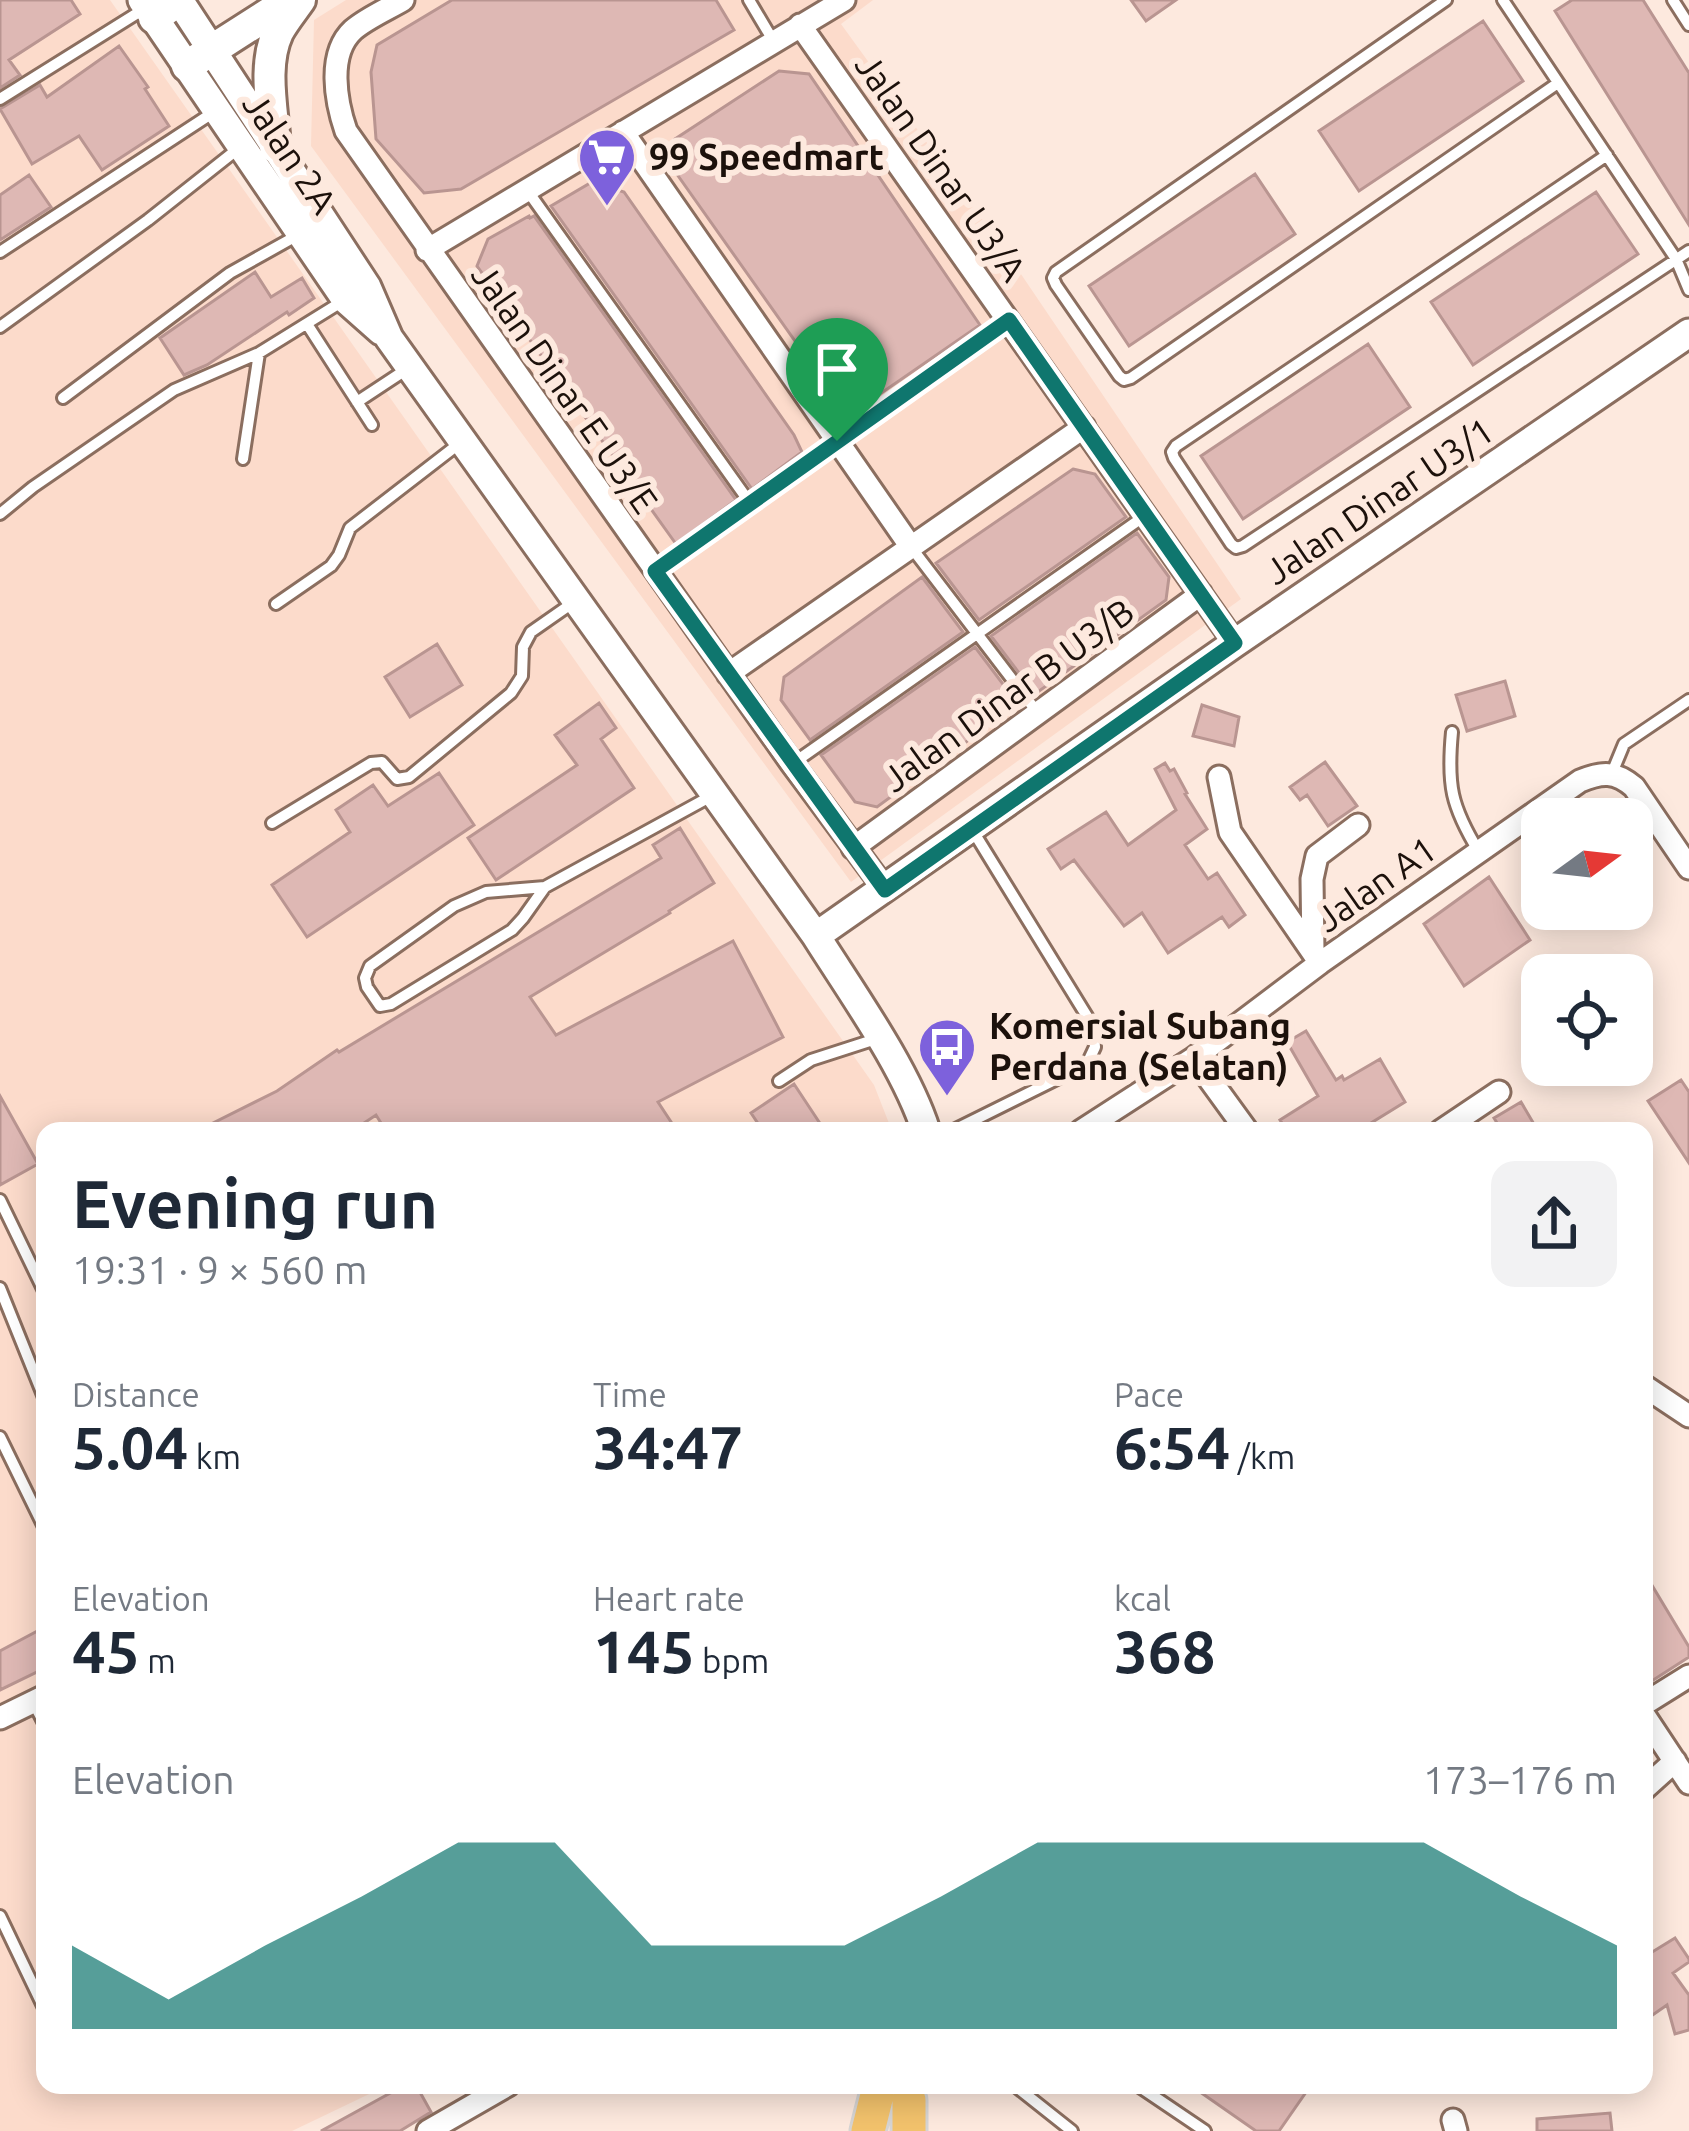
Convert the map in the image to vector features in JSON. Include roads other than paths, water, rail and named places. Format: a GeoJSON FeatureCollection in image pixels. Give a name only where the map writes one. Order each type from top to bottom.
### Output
{"type":"FeatureCollection","features":[{"type":"Feature","properties":{"kind":"main road"},"geometry":{"type":"LineString","coordinates":[[199,57],[278,2]]}},
{"type":"Feature","properties":{"kind":"main road"},"geometry":{"type":"LineString","coordinates":[[275,147],[270,74],[278,2]]}},
{"type":"Feature","properties":{"kind":"main road"},"geometry":{"type":"LineString","coordinates":[[870,2131],[898,2104]]}},
{"type":"Feature","properties":{"kind":"street","name":"Jalan Dinar E U3/E"},"geometry":{"type":"LineString","coordinates":[[404,0],[351,31],[340,50],[336,104],[346,131],[885,890]]}},
{"type":"Feature","properties":{"kind":"street"},"geometry":{"type":"LineString","coordinates":[[427,250],[844,0]]}},
{"type":"Feature","properties":{"kind":"street","name":"Jalan 2A"},"geometry":{"type":"LineString","coordinates":[[155,6],[199,57],[217,110],[346,300],[389,338]]}},
{"type":"Feature","properties":{"kind":"street","name":"Jalan Dinar U3/A"},"geometry":{"type":"LineString","coordinates":[[800,25],[1235,643]]}},
{"type":"Feature","properties":{"kind":"street"},"geometry":{"type":"LineString","coordinates":[[199,57],[275,147],[367,287],[389,338],[816,936],[879,1038],[923,1122]]}},
{"type":"Feature","properties":{"kind":"street"},"geometry":{"type":"LineString","coordinates":[[623,133],[910,547]]}},
{"type":"Feature","properties":{"kind":"street","name":"Jalan Dinar U3/1"},"geometry":{"type":"LineString","coordinates":[[816,936],[1689,333]]}},
{"type":"Feature","properties":{"kind":"street"},"geometry":{"type":"LineString","coordinates":[[728,674],[1084,427]]}},
{"type":"Feature","properties":{"kind":"street","name":"Jalan Dinar B U3/B"},"geometry":{"type":"LineString","coordinates":[[853,848],[1201,594]]}},
{"type":"Feature","properties":{"kind":"street"},"geometry":{"type":"LineString","coordinates":[[1612,773],[1634,787],[1689,868]]}},
{"type":"Feature","properties":{"kind":"street","name":"Jalan A1"},"geometry":{"type":"LineString","coordinates":[[1095,1122],[1194,1058],[1317,958],[1580,781],[1612,773]]}},
{"type":"Feature","properties":{"kind":"street"},"geometry":{"type":"LineString","coordinates":[[1219,778],[1231,832],[1317,958]]}},
{"type":"Feature","properties":{"kind":"street"},"geometry":{"type":"LineString","coordinates":[[1317,958],[1312,879],[1317,856],[1358,825]]}},
{"type":"Feature","properties":{"kind":"street"},"geometry":{"type":"LineString","coordinates":[[1194,1058],[1240,1122]]}},
{"type":"Feature","properties":{"kind":"street"},"geometry":{"type":"LineString","coordinates":[[1454,1122],[1499,1092]]}},
{"type":"Feature","properties":{"kind":"street"},"geometry":{"type":"LineString","coordinates":[[1653,1392],[1689,1416]]}},
{"type":"Feature","properties":{"kind":"street"},"geometry":{"type":"LineString","coordinates":[[1653,1698],[1689,1676]]}},
{"type":"Feature","properties":{"kind":"street"},"geometry":{"type":"LineString","coordinates":[[0,1718],[36,1700]]}},
{"type":"Feature","properties":{"kind":"street"},"geometry":{"type":"LineString","coordinates":[[1653,1728],[1689,1783]]}},
{"type":"Feature","properties":{"kind":"street"},"geometry":{"type":"LineString","coordinates":[[1653,1781],[1675,1761]]}},
{"type":"Feature","properties":{"kind":"street"},"geometry":{"type":"LineString","coordinates":[[428,2131],[492,2094]]}},
{"type":"Feature","properties":{"kind":"lane"},"geometry":{"type":"LineString","coordinates":[[749,0],[774,42]]}},
{"type":"Feature","properties":{"kind":"lane"},"geometry":{"type":"LineString","coordinates":[[1446,0],[1056,272],[1056,285],[1119,376],[1131,378],[1558,82]]}},
{"type":"Feature","properties":{"kind":"lane"},"geometry":{"type":"LineString","coordinates":[[1503,0],[1676,260],[1689,290]]}},
{"type":"Feature","properties":{"kind":"lane"},"geometry":{"type":"LineString","coordinates":[[1673,0],[1689,26]]}},
{"type":"Feature","properties":{"kind":"lane"},"geometry":{"type":"LineString","coordinates":[[0,99],[155,6]]}},
{"type":"Feature","properties":{"kind":"lane"},"geometry":{"type":"LineString","coordinates":[[0,252],[217,110]]}},
{"type":"Feature","properties":{"kind":"lane"},"geometry":{"type":"LineString","coordinates":[[0,327],[242,146]]}},
{"type":"Feature","properties":{"kind":"lane"},"geometry":{"type":"LineString","coordinates":[[1607,155],[1176,446],[1174,458],[1231,544],[1243,546],[1689,251]]}},
{"type":"Feature","properties":{"kind":"lane"},"geometry":{"type":"LineString","coordinates":[[527,190],[750,503]]}},
{"type":"Feature","properties":{"kind":"lane"},"geometry":{"type":"LineString","coordinates":[[63,398],[230,273],[300,233]]}},
{"type":"Feature","properties":{"kind":"lane"},"geometry":{"type":"LineString","coordinates":[[1676,260],[1689,266]]}},
{"type":"Feature","properties":{"kind":"lane"},"geometry":{"type":"LineString","coordinates":[[0,514],[174,390],[259,353],[346,300]]}},
{"type":"Feature","properties":{"kind":"lane"},"geometry":{"type":"LineString","coordinates":[[655,571],[1009,320]]}},
{"type":"Feature","properties":{"kind":"lane"},"geometry":{"type":"LineString","coordinates":[[307,324],[372,425]]}},
{"type":"Feature","properties":{"kind":"lane"},"geometry":{"type":"LineString","coordinates":[[243,459],[259,353]]}},
{"type":"Feature","properties":{"kind":"lane"},"geometry":{"type":"LineString","coordinates":[[357,402],[410,367]]}},
{"type":"Feature","properties":{"kind":"lane"},"geometry":{"type":"LineString","coordinates":[[276,604],[331,566],[350,528],[463,441]]}},
{"type":"Feature","properties":{"kind":"lane"},"geometry":{"type":"LineString","coordinates":[[792,764],[1146,515]]}},
{"type":"Feature","properties":{"kind":"lane"},"geometry":{"type":"LineString","coordinates":[[910,547],[1039,714]]}},
{"type":"Feature","properties":{"kind":"lane"},"geometry":{"type":"LineString","coordinates":[[272,824],[376,761],[397,778],[409,777],[512,693],[522,676],[524,646],[531,632],[576,601]]}},
{"type":"Feature","properties":{"kind":"lane"},"geometry":{"type":"LineString","coordinates":[[1612,773],[1624,744],[1689,700]]}},
{"type":"Feature","properties":{"kind":"lane"},"geometry":{"type":"LineString","coordinates":[[1452,732],[1448,776],[1456,808],[1478,852]]}},
{"type":"Feature","properties":{"kind":"lane"},"geometry":{"type":"LineString","coordinates":[[544,887],[512,930],[391,1004],[376,1003],[365,978],[370,966],[454,906],[486,892],[544,887],[715,794]]}},
{"type":"Feature","properties":{"kind":"lane"},"geometry":{"type":"LineString","coordinates":[[970,1122],[1087,1064],[1095,1047],[1093,1026],[972,828]]}},
{"type":"Feature","properties":{"kind":"lane"},"geometry":{"type":"LineString","coordinates":[[778,1081],[811,1060],[879,1038]]}},
{"type":"Feature","properties":{"kind":"lane"},"geometry":{"type":"LineString","coordinates":[[0,1200],[36,1274]]}},
{"type":"Feature","properties":{"kind":"lane"},"geometry":{"type":"LineString","coordinates":[[0,1288],[36,1378]]}},
{"type":"Feature","properties":{"kind":"lane"},"geometry":{"type":"LineString","coordinates":[[0,1437],[36,1511]]}},
{"type":"Feature","properties":{"kind":"lane"},"geometry":{"type":"LineString","coordinates":[[0,1916],[36,1991]]}},
{"type":"Feature","properties":{"kind":"lane"},"geometry":{"type":"LineString","coordinates":[[1025,2094],[1072,2131]]}},
{"type":"Feature","properties":{"kind":"lane"},"geometry":{"type":"LineString","coordinates":[[1150,2094],[1205,2131]]}},
{"type":"Feature","properties":{"kind":"place","name":"99 Speedmart"},"geometry":{"type":"Point","coordinates":[607,208]}},
{"type":"Feature","properties":{"kind":"place","name":"Komersial Subang Perdana (Selatan)"},"geometry":{"type":"Point","coordinates":[947,1098]}}]}
